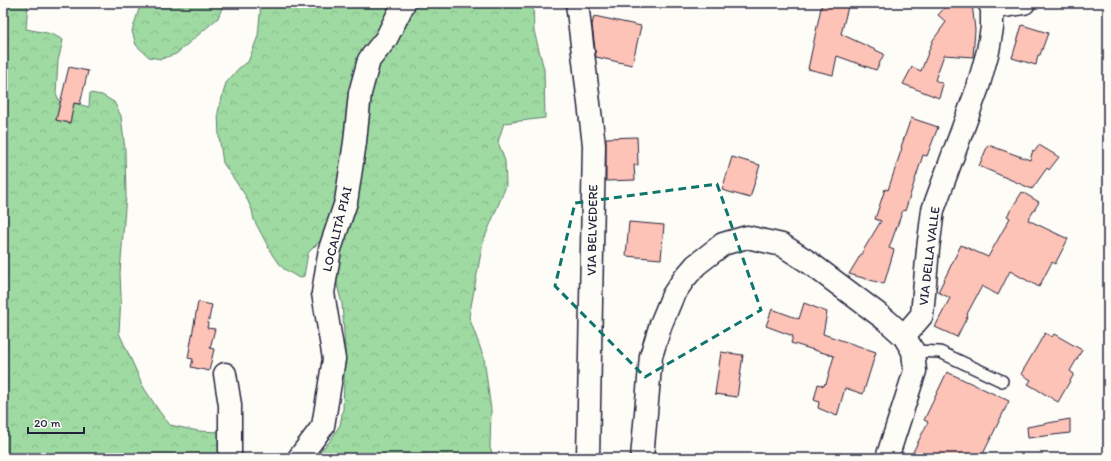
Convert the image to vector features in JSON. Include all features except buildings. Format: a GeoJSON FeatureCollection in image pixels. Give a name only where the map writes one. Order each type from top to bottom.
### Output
{"type":"FeatureCollection","features":[{"type":"Feature","properties":{"kind":"street","name":"LOCALITÀ PIAI"},"geometry":{"type":"LineString","coordinates":[[299,458],[323,426],[334,359],[323,293],[330,249],[346,202],[355,142],[360,93],[369,60],[386,38],[404,3]]}},
{"type":"Feature","properties":{"kind":"street","name":"VIA BELVEDERE"},"geometry":{"type":"LineString","coordinates":[[577,3],[594,145],[588,458]]}},
{"type":"Feature","properties":{"kind":"street"},"geometry":{"type":"LineString","coordinates":[[990,6],[1024,3]]}},
{"type":"Feature","properties":{"kind":"street","name":"VIA DELLA VALLE"},"geometry":{"type":"LineString","coordinates":[[909,343],[922,315],[933,210],[978,87],[988,52],[992,28],[990,6]]}},
{"type":"Feature","properties":{"kind":"street"},"geometry":{"type":"LineString","coordinates":[[642,458],[651,356],[661,324],[673,295],[696,265],[723,244],[747,237],[782,245],[810,263],[886,320],[909,343],[915,371],[887,458]]}},
{"type":"Feature","properties":{"kind":"street"},"geometry":{"type":"LineString","coordinates":[[225,374],[230,405],[230,458]]}},
{"type":"Feature","properties":{"kind":"lane"},"geometry":{"type":"LineString","coordinates":[[909,343],[940,352],[1002,381]]}},
{"type":"Feature","properties":{"kind":"highlighted area"},"geometry":{"type":"Polygon","coordinates":[[[717,184],[761,310],[645,377],[555,286],[575,203],[717,184]]]}},
{"type":"Feature","properties":{"kind":"green space"},"geometry":{"type":"Polygon","coordinates":[[[3,3],[28,3],[26,29],[52,34],[63,40],[58,61],[56,93],[60,103],[56,120],[70,123],[74,103],[89,107],[90,93],[102,95],[114,102],[121,116],[125,150],[126,195],[120,273],[121,297],[119,333],[144,388],[170,425],[198,431],[222,432],[223,458],[3,458],[3,3]]]}},
{"type":"Feature","properties":{"kind":"green space"},"geometry":{"type":"Polygon","coordinates":[[[141,3],[224,3],[218,18],[176,54],[161,59],[149,57],[136,45],[132,31],[141,3]]]}},
{"type":"Feature","properties":{"kind":"green space"},"geometry":{"type":"Polygon","coordinates":[[[261,3],[400,3],[380,39],[332,229],[308,253],[304,276],[299,278],[284,269],[273,256],[254,220],[252,210],[245,195],[223,163],[219,136],[218,112],[226,83],[239,68],[248,62],[258,36],[261,3]]]}},
{"type":"Feature","properties":{"kind":"green space"},"geometry":{"type":"Polygon","coordinates":[[[411,3],[533,3],[534,31],[544,69],[545,118],[504,123],[498,142],[505,161],[506,186],[483,242],[469,317],[484,358],[491,410],[490,448],[494,458],[314,458],[330,441],[340,425],[343,409],[345,350],[342,304],[335,277],[368,82],[411,3]]]}}]}
